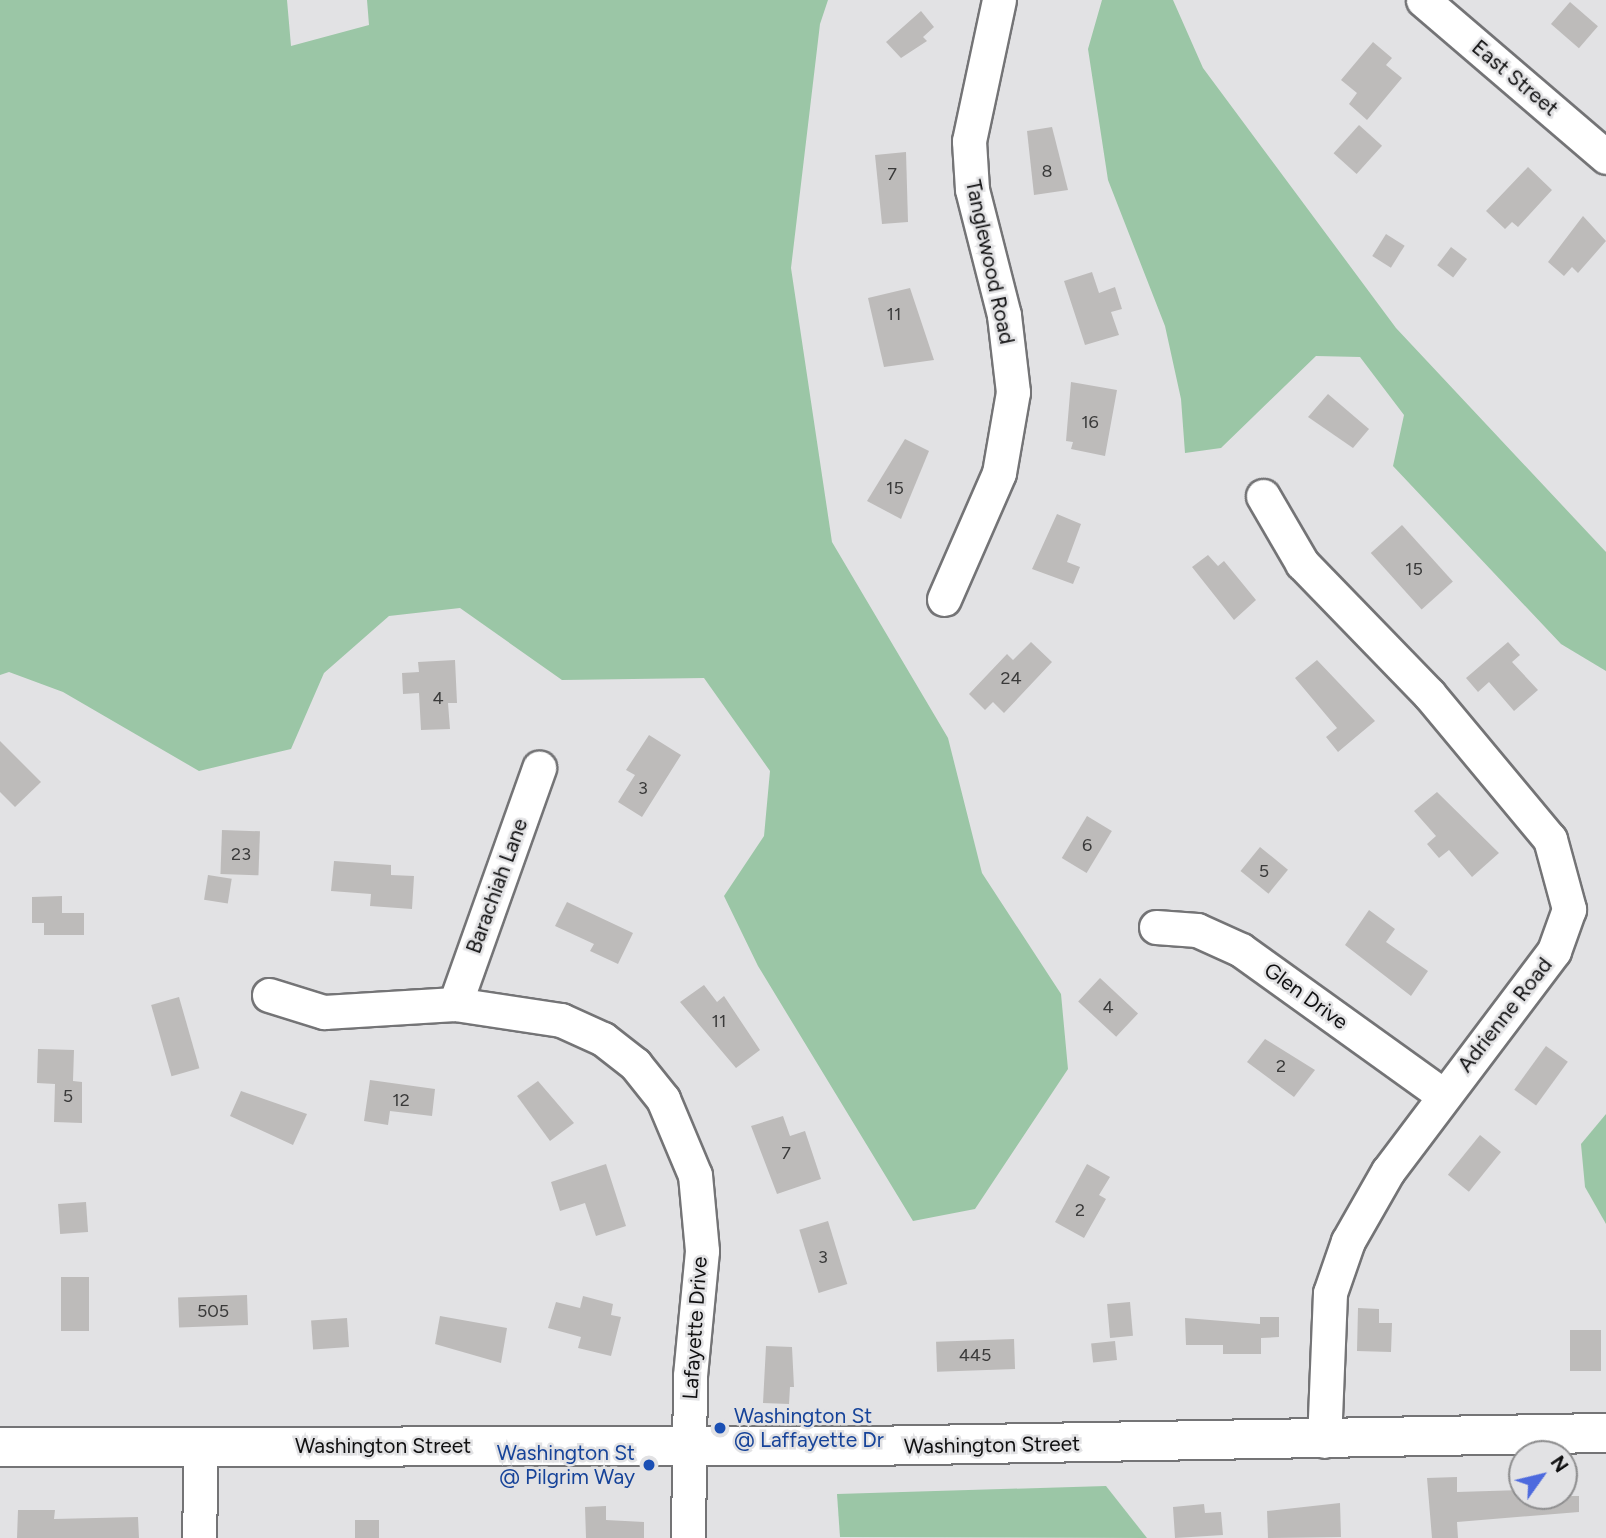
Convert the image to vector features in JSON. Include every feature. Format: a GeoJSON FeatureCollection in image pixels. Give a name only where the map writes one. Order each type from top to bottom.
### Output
{"type":"FeatureCollection","features":[{"type":"Feature","properties":{"kind":"main road","name":"Washington Street"},"geometry":{"type":"LineString","coordinates":[[0,1447],[1324,1441],[1606,1433]]}},
{"type":"Feature","properties":{"kind":"street","name":"Tanglewood Road"},"geometry":{"type":"LineString","coordinates":[[944,599],[999,473],[1013,392],[1004,315],[972,189],[969,141],[999,0]]}},
{"type":"Feature","properties":{"kind":"street","name":"East Street"},"geometry":{"type":"LineString","coordinates":[[1423,0],[1606,157]]}},
{"type":"Feature","properties":{"kind":"street","name":"Adrienne Road"},"geometry":{"type":"LineString","coordinates":[[1263,496],[1302,563],[1429,694],[1550,838],[1562,870],[1569,909],[1554,951],[1443,1094],[1388,1171],[1348,1241],[1330,1293],[1324,1441]]}},
{"type":"Feature","properties":{"kind":"street","name":"Barachiah Lane"},"geometry":{"type":"LineString","coordinates":[[455,1004],[540,768]]}},
{"type":"Feature","properties":{"kind":"street","name":"Glen Drive"},"geometry":{"type":"LineString","coordinates":[[1157,927],[1197,930],[1241,950],[1443,1094]]}},
{"type":"Feature","properties":{"kind":"street","name":"Lafayette Drive"},"geometry":{"type":"LineString","coordinates":[[269,995],[337,1012],[455,1004],[561,1020],[603,1039],[635,1064],[668,1110],[695,1175],[701,1240],[688,1445],[688,1538]]}},
{"type":"Feature","properties":{"kind":"street"},"geometry":{"type":"LineString","coordinates":[[199,1538],[201,1446]]}},
{"type":"Feature","properties":{"kind":"green space"},"geometry":{"type":"Polygon","coordinates":[[[0,0],[287,0],[291,46],[369,25],[367,0],[828,0],[820,24],[791,268],[832,542],[948,738],[982,873],[1061,994],[1068,1069],[975,1209],[913,1221],[758,966],[724,896],[764,836],[770,771],[704,678],[562,680],[460,608],[389,616],[324,673],[291,749],[199,771],[63,692],[9,672],[0,675],[0,0]]]}},
{"type":"Feature","properties":{"kind":"green space"},"geometry":{"type":"Polygon","coordinates":[[[1102,0],[1173,0],[1203,68],[1396,328],[1606,552],[1606,671],[1561,644],[1393,466],[1404,415],[1360,357],[1316,356],[1221,448],[1185,453],[1181,399],[1165,326],[1108,180],[1088,49],[1102,0]]]}},
{"type":"Feature","properties":{"kind":"green space"},"geometry":{"type":"Polygon","coordinates":[[[1606,1114],[1606,1224],[1585,1187],[1581,1144],[1606,1114]]]}},
{"type":"Feature","properties":{"kind":"green space"},"geometry":{"type":"Polygon","coordinates":[[[1106,1486],[1147,1538],[840,1537],[837,1494],[1106,1486]]]}},
{"type":"Feature","properties":{"kind":"building"},"geometry":{"type":"Polygon","coordinates":[[[1570,2],[1598,26],[1579,48],[1551,24],[1570,2]]]}},
{"type":"Feature","properties":{"kind":"building"},"geometry":{"type":"Polygon","coordinates":[[[921,11],[934,27],[923,37],[927,41],[901,58],[886,42],[921,11]]]}},
{"type":"Feature","properties":{"kind":"building"},"geometry":{"type":"Polygon","coordinates":[[[1373,42],[1392,58],[1386,65],[1402,78],[1367,120],[1349,104],[1357,93],[1341,80],[1373,42]]]}},
{"type":"Feature","properties":{"kind":"building"},"geometry":{"type":"Polygon","coordinates":[[[1359,125],[1382,146],[1357,174],[1334,153],[1359,125]]]}},
{"type":"Feature","properties":{"kind":"building"},"geometry":{"type":"Polygon","coordinates":[[[1052,127],[1068,190],[1034,195],[1027,131],[1052,127]]]}},
{"type":"Feature","properties":{"kind":"building"},"geometry":{"type":"Polygon","coordinates":[[[906,152],[908,222],[882,224],[875,155],[906,152]]]}},
{"type":"Feature","properties":{"kind":"building"},"geometry":{"type":"Polygon","coordinates":[[[1528,167],[1552,190],[1518,227],[1512,222],[1505,229],[1486,211],[1528,167]]]}},
{"type":"Feature","properties":{"kind":"building"},"geometry":{"type":"Polygon","coordinates":[[[1583,216],[1606,241],[1578,273],[1572,267],[1564,276],[1548,262],[1583,216]]]}},
{"type":"Feature","properties":{"kind":"building"},"geometry":{"type":"Polygon","coordinates":[[[1386,234],[1405,246],[1391,268],[1372,256],[1386,234]]]}},
{"type":"Feature","properties":{"kind":"building"},"geometry":{"type":"Polygon","coordinates":[[[1451,247],[1467,259],[1453,277],[1437,265],[1451,247]]]}},
{"type":"Feature","properties":{"kind":"building"},"geometry":{"type":"Polygon","coordinates":[[[1092,272],[1099,293],[1115,287],[1122,309],[1111,312],[1119,335],[1085,345],[1064,281],[1092,272]]]}},
{"type":"Feature","properties":{"kind":"building"},"geometry":{"type":"Polygon","coordinates":[[[910,288],[934,360],[884,367],[868,298],[910,288]]]}},
{"type":"Feature","properties":{"kind":"building"},"geometry":{"type":"Polygon","coordinates":[[[1071,382],[1117,390],[1105,456],[1071,449],[1073,442],[1066,441],[1071,382]]]}},
{"type":"Feature","properties":{"kind":"building"},"geometry":{"type":"Polygon","coordinates":[[[1328,394],[1369,429],[1353,448],[1308,417],[1328,394]]]}},
{"type":"Feature","properties":{"kind":"building"},"geometry":{"type":"Polygon","coordinates":[[[905,439],[929,451],[901,519],[867,501],[905,439]]]}},
{"type":"Feature","properties":{"kind":"building"},"geometry":{"type":"Polygon","coordinates":[[[1057,514],[1081,524],[1067,562],[1080,567],[1073,584],[1032,569],[1057,514]]]}},
{"type":"Feature","properties":{"kind":"building"},"geometry":{"type":"Polygon","coordinates":[[[1402,525],[1453,581],[1422,610],[1371,553],[1402,525]]]}},
{"type":"Feature","properties":{"kind":"building"},"geometry":{"type":"Polygon","coordinates":[[[1208,555],[1218,566],[1224,561],[1256,600],[1234,620],[1192,567],[1208,555]]]}},
{"type":"Feature","properties":{"kind":"building"},"geometry":{"type":"Polygon","coordinates":[[[1031,642],[1052,662],[1004,713],[993,702],[985,710],[969,694],[1007,654],[1013,660],[1031,642]]]}},
{"type":"Feature","properties":{"kind":"building"},"geometry":{"type":"Polygon","coordinates":[[[1508,642],[1520,655],[1512,662],[1538,690],[1514,711],[1489,682],[1478,692],[1466,678],[1508,642]]]}},
{"type":"Feature","properties":{"kind":"building"},"geometry":{"type":"Polygon","coordinates":[[[455,660],[457,703],[448,703],[450,729],[421,730],[419,693],[403,694],[402,673],[419,672],[418,662],[455,660]]]}},
{"type":"Feature","properties":{"kind":"building"},"geometry":{"type":"Polygon","coordinates":[[[1317,660],[1375,721],[1338,752],[1326,737],[1337,728],[1295,678],[1317,660]]]}},
{"type":"Feature","properties":{"kind":"building"},"geometry":{"type":"Polygon","coordinates":[[[649,735],[681,755],[642,817],[618,802],[635,775],[626,770],[649,735]]]}},
{"type":"Feature","properties":{"kind":"building"},"geometry":{"type":"Polygon","coordinates":[[[0,741],[41,782],[15,807],[0,792],[0,741]]]}},
{"type":"Feature","properties":{"kind":"building"},"geometry":{"type":"Polygon","coordinates":[[[1437,792],[1499,853],[1472,877],[1449,850],[1439,858],[1427,844],[1436,836],[1414,811],[1437,792]]]}},
{"type":"Feature","properties":{"kind":"building"},"geometry":{"type":"Polygon","coordinates":[[[1087,816],[1112,831],[1087,873],[1062,858],[1087,816]]]}},
{"type":"Feature","properties":{"kind":"building"},"geometry":{"type":"Polygon","coordinates":[[[222,830],[260,831],[258,875],[220,874],[222,830]]]}},
{"type":"Feature","properties":{"kind":"building"},"geometry":{"type":"Polygon","coordinates":[[[1260,847],[1288,870],[1268,894],[1240,871],[1260,847]]]}},
{"type":"Feature","properties":{"kind":"building"},"geometry":{"type":"Polygon","coordinates":[[[334,861],[391,865],[391,875],[414,876],[412,909],[370,906],[371,894],[331,891],[334,861]]]}},
{"type":"Feature","properties":{"kind":"building"},"geometry":{"type":"Polygon","coordinates":[[[208,875],[232,879],[228,903],[204,900],[208,875]]]}},
{"type":"Feature","properties":{"kind":"building"},"geometry":{"type":"Polygon","coordinates":[[[62,896],[62,913],[84,913],[84,935],[44,935],[44,923],[32,923],[32,897],[62,896]]]}},
{"type":"Feature","properties":{"kind":"building"},"geometry":{"type":"Polygon","coordinates":[[[567,902],[633,933],[618,964],[590,951],[594,944],[555,926],[567,902]]]}},
{"type":"Feature","properties":{"kind":"building"},"geometry":{"type":"Polygon","coordinates":[[[1369,910],[1395,929],[1386,942],[1428,971],[1411,996],[1345,945],[1369,910]]]}},
{"type":"Feature","properties":{"kind":"building"},"geometry":{"type":"Polygon","coordinates":[[[1100,978],[1138,1013],[1116,1037],[1078,1001],[1100,978]]]}},
{"type":"Feature","properties":{"kind":"building"},"geometry":{"type":"Polygon","coordinates":[[[704,985],[717,1002],[724,996],[760,1050],[736,1068],[680,1002],[704,985]]]}},
{"type":"Feature","properties":{"kind":"building"},"geometry":{"type":"Polygon","coordinates":[[[179,997],[199,1068],[172,1076],[151,1005],[179,997]]]}},
{"type":"Feature","properties":{"kind":"building"},"geometry":{"type":"Polygon","coordinates":[[[1265,1039],[1315,1070],[1294,1097],[1247,1062],[1265,1039]]]}},
{"type":"Feature","properties":{"kind":"building"},"geometry":{"type":"Polygon","coordinates":[[[1546,1046],[1568,1062],[1536,1106],[1514,1090],[1546,1046]]]}},
{"type":"Feature","properties":{"kind":"building"},"geometry":{"type":"Polygon","coordinates":[[[38,1049],[74,1050],[73,1081],[82,1082],[82,1123],[54,1122],[55,1084],[37,1083],[38,1049]]]}},
{"type":"Feature","properties":{"kind":"building"},"geometry":{"type":"Polygon","coordinates":[[[370,1080],[435,1089],[432,1116],[390,1111],[388,1125],[364,1121],[370,1080]]]}},
{"type":"Feature","properties":{"kind":"building"},"geometry":{"type":"Polygon","coordinates":[[[538,1081],[574,1123],[550,1141],[517,1096],[538,1081]]]}},
{"type":"Feature","properties":{"kind":"building"},"geometry":{"type":"Polygon","coordinates":[[[241,1091],[307,1114],[293,1145],[230,1116],[241,1091]]]}},
{"type":"Feature","properties":{"kind":"building"},"geometry":{"type":"Polygon","coordinates":[[[783,1116],[790,1136],[805,1131],[821,1179],[777,1194],[751,1126],[783,1116]]]}},
{"type":"Feature","properties":{"kind":"building"},"geometry":{"type":"Polygon","coordinates":[[[1480,1135],[1501,1152],[1469,1192],[1448,1175],[1480,1135]]]}},
{"type":"Feature","properties":{"kind":"building"},"geometry":{"type":"Polygon","coordinates":[[[606,1164],[626,1226],[596,1236],[585,1203],[560,1211],[551,1182],[606,1164]]]}},
{"type":"Feature","properties":{"kind":"building"},"geometry":{"type":"Polygon","coordinates":[[[1087,1164],[1110,1177],[1099,1195],[1106,1199],[1084,1238],[1055,1222],[1087,1164]]]}},
{"type":"Feature","properties":{"kind":"building"},"geometry":{"type":"Polygon","coordinates":[[[86,1202],[88,1232],[60,1234],[58,1204],[86,1202]]]}},
{"type":"Feature","properties":{"kind":"building"},"geometry":{"type":"Polygon","coordinates":[[[828,1221],[847,1284],[819,1293],[799,1230],[828,1221]]]}},
{"type":"Feature","properties":{"kind":"building"},"geometry":{"type":"Polygon","coordinates":[[[61,1277],[89,1277],[89,1331],[61,1331],[61,1277]]]}},
{"type":"Feature","properties":{"kind":"building"},"geometry":{"type":"Polygon","coordinates":[[[247,1295],[248,1325],[179,1327],[178,1297],[247,1295]]]}},
{"type":"Feature","properties":{"kind":"building"},"geometry":{"type":"Polygon","coordinates":[[[583,1296],[613,1304],[611,1315],[621,1317],[611,1356],[578,1348],[581,1337],[548,1328],[556,1302],[580,1308],[583,1296]]]}},
{"type":"Feature","properties":{"kind":"building"},"geometry":{"type":"Polygon","coordinates":[[[1130,1302],[1133,1336],[1110,1338],[1107,1304],[1130,1302]]]}},
{"type":"Feature","properties":{"kind":"building"},"geometry":{"type":"Polygon","coordinates":[[[1358,1308],[1379,1309],[1379,1323],[1392,1323],[1391,1352],[1357,1351],[1358,1308]]]}},
{"type":"Feature","properties":{"kind":"building"},"geometry":{"type":"Polygon","coordinates":[[[440,1316],[507,1328],[501,1363],[435,1344],[440,1316]]]}},
{"type":"Feature","properties":{"kind":"building"},"geometry":{"type":"Polygon","coordinates":[[[1260,1317],[1279,1317],[1279,1337],[1261,1338],[1261,1354],[1223,1354],[1223,1345],[1186,1345],[1185,1318],[1260,1324],[1260,1317]]]}},
{"type":"Feature","properties":{"kind":"building"},"geometry":{"type":"Polygon","coordinates":[[[347,1318],[349,1347],[313,1349],[311,1321],[347,1318]]]}},
{"type":"Feature","properties":{"kind":"building"},"geometry":{"type":"Polygon","coordinates":[[[1570,1330],[1601,1330],[1601,1371],[1570,1371],[1570,1330]]]}},
{"type":"Feature","properties":{"kind":"building"},"geometry":{"type":"Polygon","coordinates":[[[1014,1339],[1015,1369],[937,1372],[936,1342],[1014,1339]]]}},
{"type":"Feature","properties":{"kind":"building"},"geometry":{"type":"Polygon","coordinates":[[[1115,1341],[1117,1360],[1093,1362],[1091,1344],[1115,1341]]]}},
{"type":"Feature","properties":{"kind":"building"},"geometry":{"type":"Polygon","coordinates":[[[766,1346],[792,1347],[794,1387],[790,1387],[789,1404],[763,1403],[766,1346]]]}},
{"type":"Feature","properties":{"kind":"building"},"geometry":{"type":"Polygon","coordinates":[[[1457,1477],[1457,1492],[1508,1490],[1508,1510],[1578,1510],[1579,1496],[1579,1512],[1457,1522],[1458,1538],[1432,1538],[1427,1478],[1457,1477]]]}},
{"type":"Feature","properties":{"kind":"building"},"geometry":{"type":"Polygon","coordinates":[[[1340,1503],[1341,1537],[1268,1538],[1267,1511],[1340,1503]]]}},
{"type":"Feature","properties":{"kind":"building"},"geometry":{"type":"Polygon","coordinates":[[[1204,1504],[1205,1513],[1221,1512],[1223,1535],[1175,1538],[1173,1507],[1204,1504]]]}},
{"type":"Feature","properties":{"kind":"building"},"geometry":{"type":"Polygon","coordinates":[[[606,1506],[606,1520],[644,1522],[644,1538],[586,1538],[585,1507],[606,1506]]]}},
{"type":"Feature","properties":{"kind":"building"},"geometry":{"type":"Polygon","coordinates":[[[18,1510],[55,1510],[54,1519],[138,1517],[139,1538],[17,1538],[18,1510]]]}},
{"type":"Feature","properties":{"kind":"building"},"geometry":{"type":"Polygon","coordinates":[[[355,1520],[379,1520],[379,1538],[355,1538],[355,1520]]]}},
{"type":"Feature","properties":{"kind":"place","name":"Washington St @ Laffayette Dr"},"geometry":{"type":"Point","coordinates":[720,1428]}},
{"type":"Feature","properties":{"kind":"place","name":"Washington St @ Pilgrim Way"},"geometry":{"type":"Point","coordinates":[649,1465]}}]}
